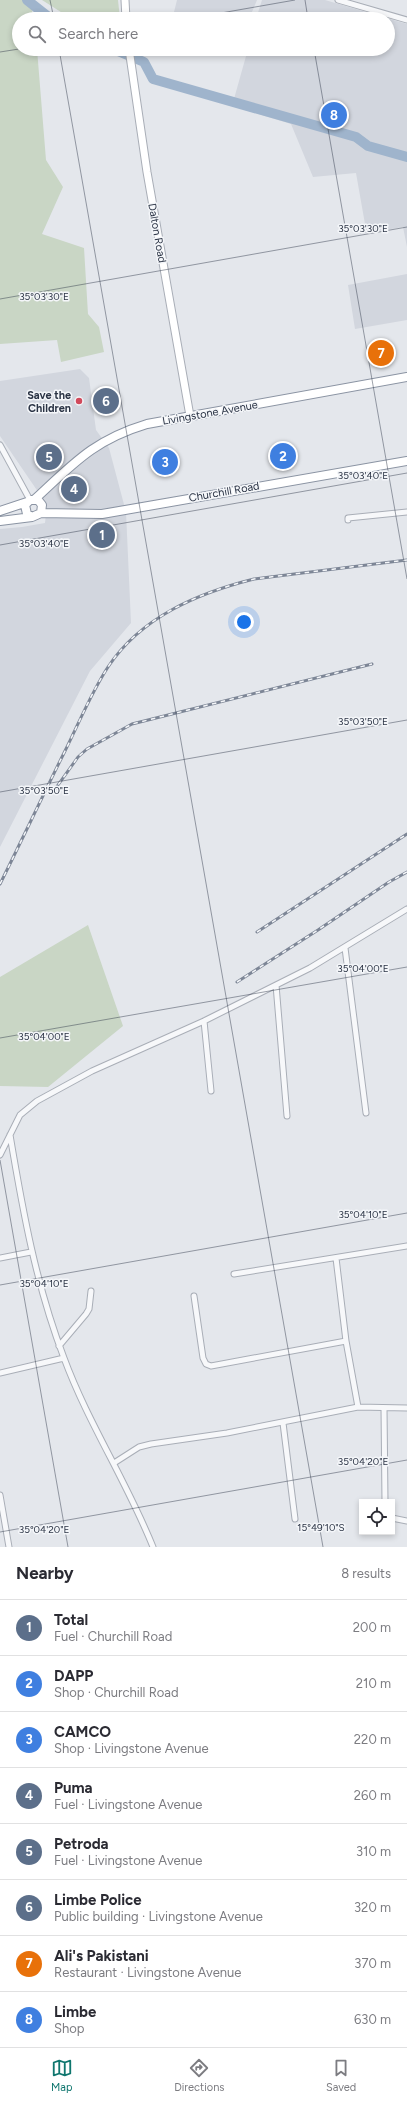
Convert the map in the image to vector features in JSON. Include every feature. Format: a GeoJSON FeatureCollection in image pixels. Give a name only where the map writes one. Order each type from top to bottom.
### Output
{"type":"FeatureCollection","features":[{"type":"Feature","properties":{"kind":"highway","name":"Livingstone Avenue"},"geometry":{"type":"LineString","coordinates":[[30,500],[84,454],[107,438],[146,424],[407,377]]}},
{"type":"Feature","properties":{"kind":"highway","name":"Churchill Road"},"geometry":{"type":"LineString","coordinates":[[0,522],[32,517],[41,513],[102,514],[407,461]]}},
{"type":"Feature","properties":{"kind":"highway"},"geometry":{"type":"LineString","coordinates":[[0,511],[30,500],[42,505],[41,513]]}},
{"type":"Feature","properties":{"kind":"highway"},"geometry":{"type":"LineString","coordinates":[[30,500],[25,511],[32,517]]}},
{"type":"Feature","properties":{"kind":"main road"},"geometry":{"type":"LineString","coordinates":[[125,0],[126,12]]}},
{"type":"Feature","properties":{"kind":"main road","name":"Dalton Road"},"geometry":{"type":"LineString","coordinates":[[130,56],[161,258],[190,416]]}},
{"type":"Feature","properties":{"kind":"street"},"geometry":{"type":"LineString","coordinates":[[338,0],[379,12]]}},
{"type":"Feature","properties":{"kind":"street"},"geometry":{"type":"LineString","coordinates":[[395,17],[407,20]]}},
{"type":"Feature","properties":{"kind":"street"},"geometry":{"type":"LineString","coordinates":[[0,445],[30,500]]}},
{"type":"Feature","properties":{"kind":"street"},"geometry":{"type":"LineString","coordinates":[[348,520],[348,518],[407,512]]}},
{"type":"Feature","properties":{"kind":"street"},"geometry":{"type":"LineString","coordinates":[[0,1156],[20,1115],[37,1100],[92,1071],[204,1021],[276,985],[345,948],[407,909]]}},
{"type":"Feature","properties":{"kind":"street"},"geometry":{"type":"LineString","coordinates":[[345,948],[366,1113]]}},
{"type":"Feature","properties":{"kind":"street"},"geometry":{"type":"LineString","coordinates":[[276,985],[287,1116]]}},
{"type":"Feature","properties":{"kind":"street"},"geometry":{"type":"LineString","coordinates":[[204,1021],[211,1091]]}},
{"type":"Feature","properties":{"kind":"street"},"geometry":{"type":"LineString","coordinates":[[10,1135],[31,1252],[49,1318],[64,1358],[135,1504],[152,1547]]}},
{"type":"Feature","properties":{"kind":"street"},"geometry":{"type":"LineString","coordinates":[[234,1274],[407,1246]]}},
{"type":"Feature","properties":{"kind":"street"},"geometry":{"type":"LineString","coordinates":[[0,1258],[31,1252]]}},
{"type":"Feature","properties":{"kind":"street"},"geometry":{"type":"LineString","coordinates":[[336,1258],[346,1340],[358,1407]]}},
{"type":"Feature","properties":{"kind":"street"},"geometry":{"type":"LineString","coordinates":[[59,1346],[86,1314],[90,1305],[91,1291]]}},
{"type":"Feature","properties":{"kind":"street"},"geometry":{"type":"LineString","coordinates":[[194,1296],[203,1358],[206,1364],[211,1366],[346,1340]]}},
{"type":"Feature","properties":{"kind":"street"},"geometry":{"type":"LineString","coordinates":[[0,1373],[64,1358]]}},
{"type":"Feature","properties":{"kind":"street"},"geometry":{"type":"LineString","coordinates":[[114,1463],[139,1447],[282,1423],[358,1407],[407,1408]]}},
{"type":"Feature","properties":{"kind":"street"},"geometry":{"type":"LineString","coordinates":[[384,1408],[385,1499]]}},
{"type":"Feature","properties":{"kind":"street"},"geometry":{"type":"LineString","coordinates":[[282,1423],[295,1519]]}},
{"type":"Feature","properties":{"kind":"street"},"geometry":{"type":"LineString","coordinates":[[0,1495],[9,1547]]}},
{"type":"Feature","properties":{"kind":"street"},"geometry":{"type":"LineString","coordinates":[[395,1519],[407,1521]]}},
{"type":"Feature","properties":{"kind":"shaded area"},"geometry":{"type":"Polygon","coordinates":[[[177,0],[257,0],[252,12],[174,12],[177,0]]]}},
{"type":"Feature","properties":{"kind":"shaded area"},"geometry":{"type":"Polygon","coordinates":[[[262,0],[325,0],[366,12],[258,12],[262,0]]]}},
{"type":"Feature","properties":{"kind":"shaded area"},"geometry":{"type":"Polygon","coordinates":[[[395,20],[407,24],[407,247],[403,227],[360,234],[358,225],[365,224],[356,173],[313,177],[291,124],[232,106],[246,56],[395,56],[395,20]]]}},
{"type":"Feature","properties":{"kind":"shaded area"},"geometry":{"type":"Polygon","coordinates":[[[407,274],[407,320],[355,329],[348,285],[407,274]]]}},
{"type":"Feature","properties":{"kind":"shaded area"},"geometry":{"type":"Polygon","coordinates":[[[80,369],[89,378],[96,430],[109,448],[126,512],[131,623],[90,671],[0,847],[0,529],[45,523],[47,505],[0,436],[0,381],[80,369]]]}},
{"type":"Feature","properties":{"kind":"green space"},"geometry":{"type":"Polygon","coordinates":[[[0,0],[31,0],[32,12],[12,12],[12,56],[38,56],[46,160],[63,187],[42,234],[84,248],[88,314],[99,327],[104,352],[61,362],[57,340],[0,344],[0,0]]]}},
{"type":"Feature","properties":{"kind":"green space"},"geometry":{"type":"Polygon","coordinates":[[[42,0],[118,0],[119,12],[61,12],[42,0]]]}},
{"type":"Feature","properties":{"kind":"green space"},"geometry":{"type":"Polygon","coordinates":[[[88,925],[123,1026],[48,1087],[0,1086],[0,977],[88,925]]]}},
{"type":"Feature","properties":{"kind":"waterway"},"geometry":{"type":"LineString","coordinates":[[27,0],[42,12]]}},
{"type":"Feature","properties":{"kind":"waterway"},"geometry":{"type":"LineString","coordinates":[[130,56],[144,62],[153,79],[356,137],[368,146],[407,157]]}},
{"type":"Feature","properties":{"kind":"railway"},"geometry":{"type":"LineString","coordinates":[[0,884],[96,687],[121,649],[137,634],[154,621],[192,600],[254,579],[407,560]]}},
{"type":"Feature","properties":{"kind":"railway"},"geometry":{"type":"LineString","coordinates":[[53,792],[78,757],[87,749],[132,724],[372,664]]}},
{"type":"Feature","properties":{"kind":"railway"},"geometry":{"type":"LineString","coordinates":[[257,932],[407,834]]}},
{"type":"Feature","properties":{"kind":"railway"},"geometry":{"type":"LineString","coordinates":[[237,982],[389,882],[407,872]]}},
{"type":"Feature","properties":{"kind":"place","name":"Limbe"},"geometry":{"type":"Point","coordinates":[334,115]}},
{"type":"Feature","properties":{"kind":"place","name":"Ali's Pakistani"},"geometry":{"type":"Point","coordinates":[381,353]}},
{"type":"Feature","properties":{"kind":"place","name":"Save the Children"},"geometry":{"type":"Point","coordinates":[79,401]}},
{"type":"Feature","properties":{"kind":"place","name":"Limbe Police"},"geometry":{"type":"Point","coordinates":[106,401]}},
{"type":"Feature","properties":{"kind":"place","name":"DAPP"},"geometry":{"type":"Point","coordinates":[283,456]}},
{"type":"Feature","properties":{"kind":"place","name":"Petroda"},"geometry":{"type":"Point","coordinates":[49,457]}},
{"type":"Feature","properties":{"kind":"place","name":"CAMCO"},"geometry":{"type":"Point","coordinates":[165,462]}},
{"type":"Feature","properties":{"kind":"place","name":"Puma"},"geometry":{"type":"Point","coordinates":[74,489]}},
{"type":"Feature","properties":{"kind":"place","name":"Total"},"geometry":{"type":"Point","coordinates":[102,535]}}]}
